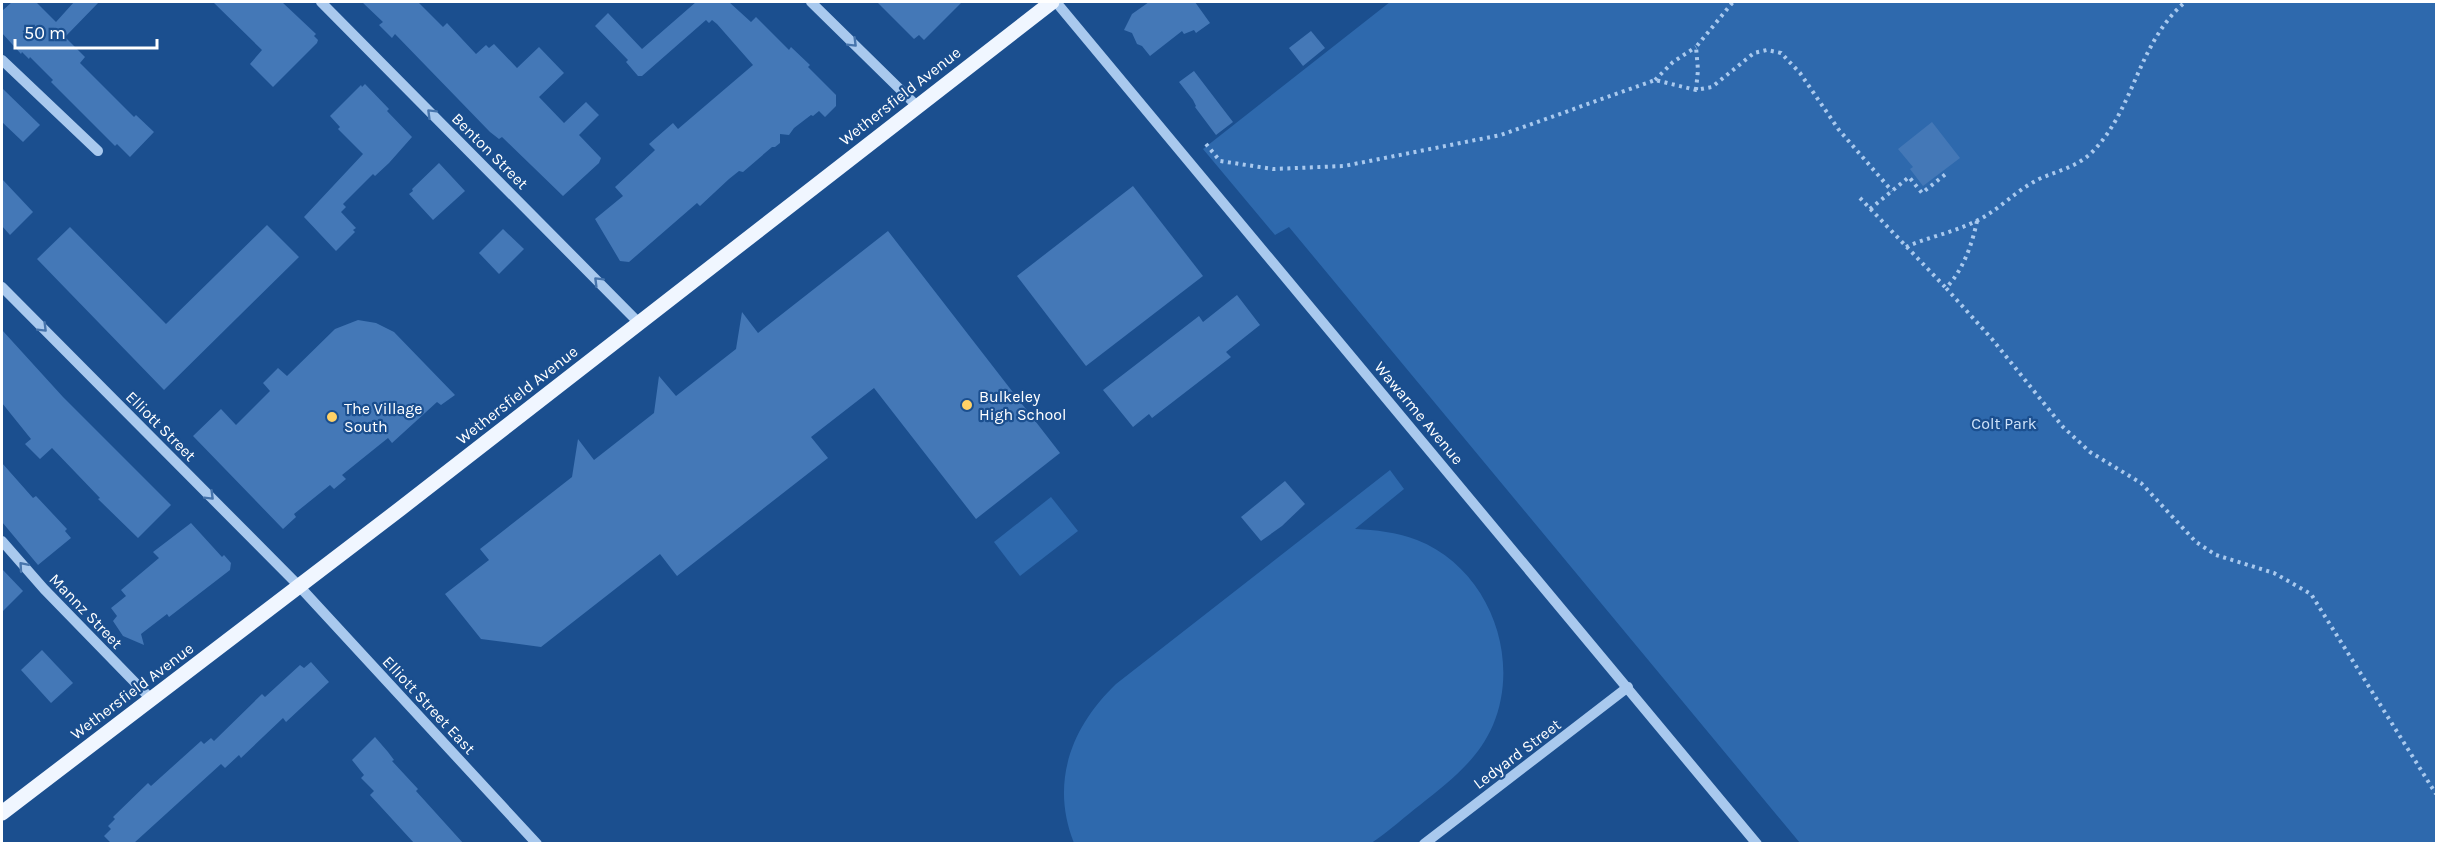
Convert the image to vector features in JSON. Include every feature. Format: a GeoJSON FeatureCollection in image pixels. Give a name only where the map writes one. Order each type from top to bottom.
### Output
{"type":"FeatureCollection","features":[{"type":"Feature","properties":{"kind":"main road","name":"Wethersfield Avenue"},"geometry":{"type":"LineString","coordinates":[[2,813],[299,586],[1052,2]]}},
{"type":"Feature","properties":{"kind":"street","name":"Benton Street"},"geometry":{"type":"LineString","coordinates":[[321,2],[639,323]]}},
{"type":"Feature","properties":{"kind":"street"},"geometry":{"type":"LineString","coordinates":[[811,2],[917,106]]}},
{"type":"Feature","properties":{"kind":"street","name":"Wawarme Avenue"},"geometry":{"type":"LineString","coordinates":[[1056,2],[1757,843]]}},
{"type":"Feature","properties":{"kind":"street"},"geometry":{"type":"LineString","coordinates":[[2,60],[98,151]]}},
{"type":"Feature","properties":{"kind":"street","name":"Elliott Street"},"geometry":{"type":"LineString","coordinates":[[2,287],[299,586]]}},
{"type":"Feature","properties":{"kind":"street","name":"Mannz Street"},"geometry":{"type":"LineString","coordinates":[[2,540],[44,589],[151,699]]}},
{"type":"Feature","properties":{"kind":"street","name":"Elliott Street East"},"geometry":{"type":"LineString","coordinates":[[299,586],[537,843]]}},
{"type":"Feature","properties":{"kind":"street","name":"Ledyard Street"},"geometry":{"type":"LineString","coordinates":[[1424,843],[1628,687]]}},
{"type":"Feature","properties":{"kind":"path"},"geometry":{"type":"LineString","coordinates":[[1206,144],[1220,161],[1273,169],[1344,166],[1501,135],[1654,80],[1673,62],[1696,47],[1733,2]]}},
{"type":"Feature","properties":{"kind":"path"},"geometry":{"type":"LineString","coordinates":[[1906,247],[1942,236],[1977,221],[2013,194],[2041,178],[2076,165],[2095,149],[2116,119],[2158,31],[2185,2]]}},
{"type":"Feature","properties":{"kind":"path"},"geometry":{"type":"LineString","coordinates":[[1696,47],[1698,70],[1696,90]]}},
{"type":"Feature","properties":{"kind":"path"},"geometry":{"type":"LineString","coordinates":[[1654,80],[1696,90],[1712,87],[1754,53],[1767,50],[1781,53],[1800,73],[1839,130],[1892,191]]}},
{"type":"Feature","properties":{"kind":"path"},"geometry":{"type":"LineString","coordinates":[[1870,209],[1909,177],[1922,193],[1947,173]]}},
{"type":"Feature","properties":{"kind":"path"},"geometry":{"type":"LineString","coordinates":[[1860,198],[1992,339],[2062,427],[2090,452],[2140,483],[2196,542],[2216,555],[2274,573],[2311,594],[2436,794]]}},
{"type":"Feature","properties":{"kind":"path"},"geometry":{"type":"LineString","coordinates":[[1946,288],[1954,280],[1964,261],[1977,221]]}},
{"type":"Feature","properties":{"kind":"green space","name":"Colt Park"},"geometry":{"type":"Polygon","coordinates":[[[1390,2],[2436,2],[2436,843],[1800,843],[1289,227],[1275,235],[1203,149],[1390,2]]]}},
{"type":"Feature","properties":{"kind":"green space"},"geometry":{"type":"Polygon","coordinates":[[[1390,470],[1404,489],[1355,529],[1401,535],[1417,540],[1442,553],[1463,571],[1480,593],[1492,617],[1500,644],[1503,671],[1501,698],[1487,738],[1471,760],[1442,788],[1369,844],[1074,843],[1067,821],[1064,799],[1065,778],[1069,757],[1077,737],[1100,701],[1116,684],[1390,470]]]}},
{"type":"Feature","properties":{"kind":"green space"},"geometry":{"type":"Polygon","coordinates":[[[1051,497],[1078,531],[1020,576],[994,542],[1051,497]]]}},
{"type":"Feature","properties":{"kind":"building"},"geometry":{"type":"Polygon","coordinates":[[[12,2],[36,2],[56,22],[74,2],[99,2],[65,37],[85,57],[80,63],[134,117],[136,115],[154,132],[130,157],[117,144],[115,146],[51,82],[53,80],[30,57],[29,59],[22,52],[21,54],[2,33],[2,11],[12,2]]]}},
{"type":"Feature","properties":{"kind":"building"},"geometry":{"type":"Polygon","coordinates":[[[213,2],[282,2],[316,34],[314,36],[318,40],[317,43],[273,87],[250,64],[262,50],[213,2]]]}},
{"type":"Feature","properties":{"kind":"building"},"geometry":{"type":"Polygon","coordinates":[[[362,2],[418,2],[443,27],[447,23],[476,54],[486,45],[489,48],[494,44],[517,68],[539,47],[564,73],[539,97],[564,123],[586,102],[599,115],[579,135],[601,158],[599,163],[563,196],[502,137],[499,139],[490,132],[395,34],[392,38],[379,25],[383,22],[362,2]]]}},
{"type":"Feature","properties":{"kind":"building"},"geometry":{"type":"Polygon","coordinates":[[[696,2],[729,2],[751,22],[756,17],[789,50],[791,47],[810,65],[808,67],[836,95],[836,106],[825,117],[819,111],[811,115],[794,128],[789,135],[780,134],[780,143],[775,147],[772,147],[743,172],[739,171],[700,206],[697,203],[629,262],[620,261],[595,219],[623,196],[615,187],[655,150],[649,144],[673,123],[678,129],[753,65],[717,24],[712,20],[709,23],[706,20],[642,76],[638,76],[626,62],[628,60],[595,26],[608,13],[642,49],[696,2]]]}},
{"type":"Feature","properties":{"kind":"building"},"geometry":{"type":"Polygon","coordinates":[[[877,2],[962,2],[924,40],[919,35],[914,39],[877,2]]]}},
{"type":"Feature","properties":{"kind":"building"},"geometry":{"type":"Polygon","coordinates":[[[1149,2],[1195,2],[1210,23],[1196,33],[1194,30],[1184,34],[1182,31],[1150,56],[1142,46],[1137,44],[1132,33],[1124,30],[1132,14],[1149,2]]]}},
{"type":"Feature","properties":{"kind":"building"},"geometry":{"type":"Polygon","coordinates":[[[1311,31],[1325,48],[1303,66],[1289,48],[1311,31]]]}},
{"type":"Feature","properties":{"kind":"building"},"geometry":{"type":"Polygon","coordinates":[[[1194,71],[1233,122],[1216,135],[1179,82],[1194,71]]]}},
{"type":"Feature","properties":{"kind":"building"},"geometry":{"type":"Polygon","coordinates":[[[365,84],[412,137],[389,163],[375,176],[373,174],[343,204],[346,207],[341,212],[356,228],[353,230],[355,232],[336,251],[304,217],[363,154],[338,129],[340,127],[330,116],[361,85],[362,87],[365,84]]]}},
{"type":"Feature","properties":{"kind":"building"},"geometry":{"type":"Polygon","coordinates":[[[2,88],[40,125],[23,142],[2,122],[2,88]]]}},
{"type":"Feature","properties":{"kind":"building"},"geometry":{"type":"Polygon","coordinates":[[[1932,122],[1960,158],[1923,186],[1910,169],[1913,167],[1898,149],[1932,122]]]}},
{"type":"Feature","properties":{"kind":"building"},"geometry":{"type":"Polygon","coordinates":[[[439,163],[465,191],[433,220],[409,194],[439,163]]]}},
{"type":"Feature","properties":{"kind":"building"},"geometry":{"type":"Polygon","coordinates":[[[2,179],[33,212],[10,235],[2,226],[2,179]]]}},
{"type":"Feature","properties":{"kind":"building"},"geometry":{"type":"Polygon","coordinates":[[[1133,186],[1203,276],[1086,366],[1017,276],[1133,186]]]}},
{"type":"Feature","properties":{"kind":"building"},"geometry":{"type":"Polygon","coordinates":[[[267,225],[299,257],[164,390],[37,259],[70,227],[166,324],[267,225]]]}},
{"type":"Feature","properties":{"kind":"building"},"geometry":{"type":"Polygon","coordinates":[[[503,229],[524,249],[499,274],[479,253],[503,229]]]}},
{"type":"Feature","properties":{"kind":"building"},"geometry":{"type":"Polygon","coordinates":[[[888,231],[1060,453],[976,519],[874,388],[811,437],[828,458],[677,576],[660,554],[541,647],[481,639],[445,594],[489,560],[480,549],[572,477],[578,439],[594,460],[654,413],[659,376],[676,396],[736,349],[742,312],[758,333],[888,231]]]}},
{"type":"Feature","properties":{"kind":"building"},"geometry":{"type":"Polygon","coordinates":[[[1237,295],[1260,325],[1226,352],[1231,357],[1152,418],[1149,414],[1133,427],[1103,390],[1199,316],[1203,322],[1237,295]]]}},
{"type":"Feature","properties":{"kind":"building","name":"The Village South"},"geometry":{"type":"Polygon","coordinates":[[[358,320],[376,323],[394,332],[455,395],[441,405],[437,402],[392,443],[388,438],[342,475],[346,479],[334,489],[330,485],[294,514],[296,517],[283,529],[193,436],[221,409],[236,425],[270,391],[263,383],[278,368],[287,376],[335,329],[358,320]]]}},
{"type":"Feature","properties":{"kind":"building"},"geometry":{"type":"Polygon","coordinates":[[[2,330],[63,397],[171,505],[138,538],[98,499],[100,498],[52,448],[40,459],[25,444],[31,439],[2,403],[2,330]]]}},
{"type":"Feature","properties":{"kind":"building"},"geometry":{"type":"Polygon","coordinates":[[[2,463],[33,498],[36,496],[67,529],[65,531],[71,538],[38,565],[2,522],[2,463]]]}},
{"type":"Feature","properties":{"kind":"building"},"geometry":{"type":"Polygon","coordinates":[[[1285,481],[1305,504],[1282,526],[1261,541],[1241,517],[1285,481]]]}},
{"type":"Feature","properties":{"kind":"building"},"geometry":{"type":"Polygon","coordinates":[[[191,523],[222,557],[224,555],[231,563],[230,570],[169,617],[167,614],[141,634],[144,645],[123,636],[113,621],[117,616],[111,608],[126,596],[121,590],[159,558],[153,552],[191,523]]]}},
{"type":"Feature","properties":{"kind":"building"},"geometry":{"type":"Polygon","coordinates":[[[2,569],[23,591],[2,612],[2,569]]]}},
{"type":"Feature","properties":{"kind":"building"},"geometry":{"type":"Polygon","coordinates":[[[42,650],[73,683],[51,703],[21,670],[42,650]]]}},
{"type":"Feature","properties":{"kind":"building"},"geometry":{"type":"Polygon","coordinates":[[[311,662],[329,682],[286,722],[283,718],[241,758],[239,755],[225,768],[221,764],[134,843],[111,843],[104,836],[111,829],[108,826],[115,819],[113,817],[148,783],[151,786],[201,741],[204,744],[211,738],[214,741],[262,694],[265,697],[300,665],[304,668],[311,662]]]}},
{"type":"Feature","properties":{"kind":"building"},"geometry":{"type":"Polygon","coordinates":[[[375,737],[394,760],[392,761],[418,789],[416,791],[463,843],[414,843],[370,795],[374,791],[361,778],[364,775],[352,760],[375,737]]]}},
{"type":"Feature","properties":{"kind":"place","name":"Bulkeley High School"},"geometry":{"type":"Point","coordinates":[967,405]}},
{"type":"Feature","properties":{"kind":"place","name":"The Village South"},"geometry":{"type":"Point","coordinates":[332,417]}}]}
